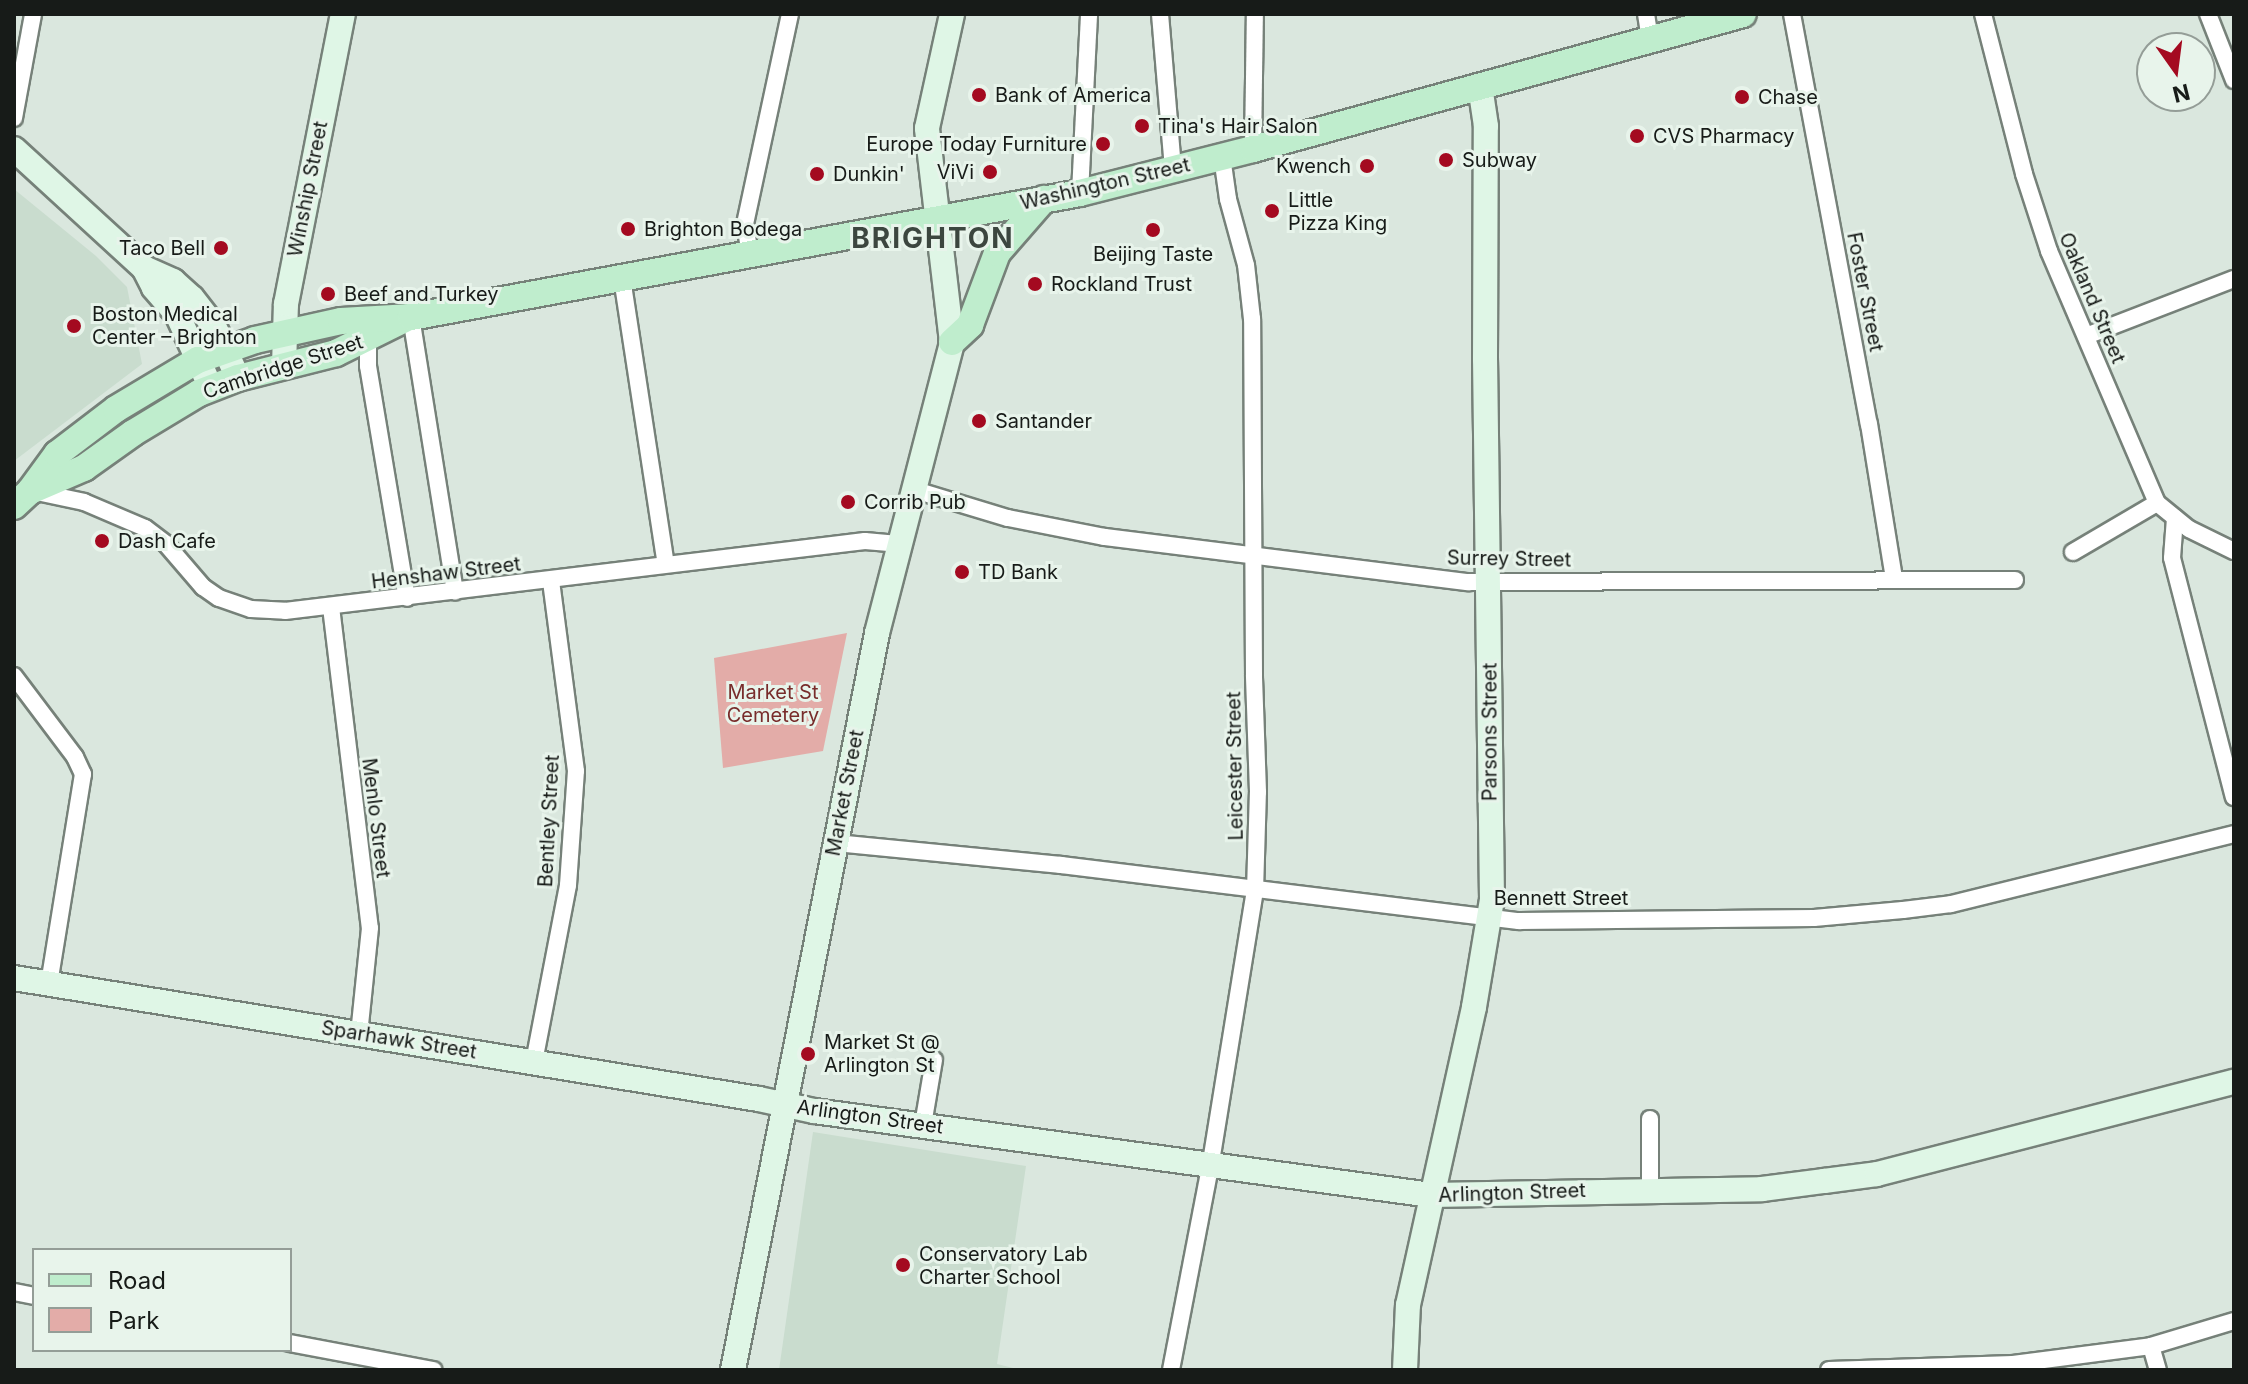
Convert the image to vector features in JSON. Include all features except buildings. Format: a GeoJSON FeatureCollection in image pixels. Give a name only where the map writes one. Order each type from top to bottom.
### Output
{"type":"FeatureCollection","features":[{"type":"Feature","properties":{"kind":"main road","name":"Washington Street"},"geometry":{"type":"LineString","coordinates":[[411,317],[1080,193],[1253,149],[1743,14]]}},
{"type":"Feature","properties":{"kind":"main road"},"geometry":{"type":"LineString","coordinates":[[952,342],[970,325],[997,253],[1044,199]]}},
{"type":"Feature","properties":{"kind":"main road","name":"Cambridge Street"},"geometry":{"type":"LineString","coordinates":[[22,498],[57,454],[116,409],[198,360],[285,332],[368,328],[411,317]]}},
{"type":"Feature","properties":{"kind":"main road","name":"Cambridge Street"},"geometry":{"type":"LineString","coordinates":[[22,498],[84,468],[133,433],[211,388],[336,353],[368,328]]}},
{"type":"Feature","properties":{"kind":"street"},"geometry":{"type":"LineString","coordinates":[[14,118],[33,14]]}},
{"type":"Feature","properties":{"kind":"street","name":"Winship Street"},"geometry":{"type":"LineString","coordinates":[[284,366],[285,332],[296,251],[343,14]]}},
{"type":"Feature","properties":{"kind":"street"},"geometry":{"type":"LineString","coordinates":[[750,255],[745,224],[790,14]]}},
{"type":"Feature","properties":{"kind":"street","name":"Market Street"},"geometry":{"type":"LineString","coordinates":[[733,1370],[877,633],[952,342],[928,124],[952,14]]}},
{"type":"Feature","properties":{"kind":"street"},"geometry":{"type":"LineString","coordinates":[[1080,193],[1089,14]]}},
{"type":"Feature","properties":{"kind":"street"},"geometry":{"type":"LineString","coordinates":[[1160,14],[1173,170]]}},
{"type":"Feature","properties":{"kind":"street"},"geometry":{"type":"LineString","coordinates":[[1253,149],[1255,14]]}},
{"type":"Feature","properties":{"kind":"street"},"geometry":{"type":"LineString","coordinates":[[1646,14],[1650,40]]}},
{"type":"Feature","properties":{"kind":"street","name":"Foster Street"},"geometry":{"type":"LineString","coordinates":[[1792,14],[1869,424],[1894,578]]}},
{"type":"Feature","properties":{"kind":"street","name":"Oakland Street"},"geometry":{"type":"LineString","coordinates":[[1983,14],[2024,174],[2049,251],[2157,503],[2189,529],[2234,551]]}},
{"type":"Feature","properties":{"kind":"street"},"geometry":{"type":"LineString","coordinates":[[2208,14],[2234,80]]}},
{"type":"Feature","properties":{"kind":"street","name":"Parsons Street"},"geometry":{"type":"LineString","coordinates":[[1405,1370],[1408,1305],[1474,1007],[1492,899],[1486,126],[1480,86]]}},
{"type":"Feature","properties":{"kind":"street"},"geometry":{"type":"LineString","coordinates":[[14,149],[144,268],[173,281],[192,298],[226,349],[238,378]]}},
{"type":"Feature","properties":{"kind":"street","name":"Leicester Street"},"geometry":{"type":"LineString","coordinates":[[1171,1370],[1210,1168],[1255,891],[1258,792],[1252,319],[1246,265],[1228,199],[1222,157]]}},
{"type":"Feature","properties":{"kind":"street"},"geometry":{"type":"LineString","coordinates":[[144,268],[154,288],[178,316],[211,388]]}},
{"type":"Feature","properties":{"kind":"street"},"geometry":{"type":"LineString","coordinates":[[622,278],[666,564]]}},
{"type":"Feature","properties":{"kind":"street"},"geometry":{"type":"LineString","coordinates":[[2086,336],[2234,279]]}},
{"type":"Feature","properties":{"kind":"street"},"geometry":{"type":"LineString","coordinates":[[411,317],[455,592]]}},
{"type":"Feature","properties":{"kind":"street"},"geometry":{"type":"LineString","coordinates":[[368,328],[407,598]]}},
{"type":"Feature","properties":{"kind":"street","name":"Surrey Street"},"geometry":{"type":"LineString","coordinates":[[915,490],[1028,522],[1253,557],[1468,582],[1894,578],[2015,580]]}},
{"type":"Feature","properties":{"kind":"street","name":"Henshaw Street"},"geometry":{"type":"LineString","coordinates":[[22,498],[84,502],[145,528],[166,544],[203,587],[219,598],[251,609],[285,611],[865,541],[901,544]]}},
{"type":"Feature","properties":{"kind":"street"},"geometry":{"type":"LineString","coordinates":[[2073,552],[2157,503]]}},
{"type":"Feature","properties":{"kind":"street"},"geometry":{"type":"LineString","coordinates":[[2175,518],[2172,558],[2234,797]]}},
{"type":"Feature","properties":{"kind":"street","name":"Bentley Street"},"geometry":{"type":"LineString","coordinates":[[534,1062],[568,885],[576,771],[551,580]]}},
{"type":"Feature","properties":{"kind":"street","name":"Menlo Street"},"geometry":{"type":"LineString","coordinates":[[331,607],[370,928],[359,1034]]}},
{"type":"Feature","properties":{"kind":"street"},"geometry":{"type":"LineString","coordinates":[[14,676],[75,757],[83,774],[49,983]]}},
{"type":"Feature","properties":{"kind":"street","name":"Bennett Street"},"geometry":{"type":"LineString","coordinates":[[836,843],[1061,865],[1519,921],[1814,918],[1903,910],[1951,904],[2234,834]]}},
{"type":"Feature","properties":{"kind":"street","name":"Sparhawk Street"},"geometry":{"type":"LineString","coordinates":[[14,978],[784,1105]]}},
{"type":"Feature","properties":{"kind":"street"},"geometry":{"type":"LineString","coordinates":[[923,1125],[934,1060]]}},
{"type":"Feature","properties":{"kind":"street","name":"Arlington Street"},"geometry":{"type":"LineString","coordinates":[[784,1105],[1210,1168],[1431,1195],[1762,1189],[1877,1174],[2234,1082]]}},
{"type":"Feature","properties":{"kind":"street"},"geometry":{"type":"LineString","coordinates":[[1650,1119],[1650,1190]]}},
{"type":"Feature","properties":{"kind":"street"},"geometry":{"type":"LineString","coordinates":[[1829,1370],[2013,1364],[2151,1346],[2234,1321]]}},
{"type":"Feature","properties":{"kind":"street"},"geometry":{"type":"LineString","coordinates":[[292,1343],[433,1370]]}},
{"type":"Feature","properties":{"kind":"street"},"geometry":{"type":"LineString","coordinates":[[2151,1346],[2158,1370]]}},
{"type":"Feature","properties":{"kind":"shaded area","name":"Boston Medical Center – Brighton"},"geometry":{"type":"Polygon","coordinates":[[[14,189],[96,256],[127,287],[142,364],[14,461],[14,189]]]}},
{"type":"Feature","properties":{"kind":"shaded area","name":"Conservatory Lab Charter School"},"geometry":{"type":"Polygon","coordinates":[[[813,1132],[1026,1166],[997,1364],[1021,1370],[779,1370],[813,1132]]]}},
{"type":"Feature","properties":{"kind":"green space","name":"Market St Cemetery"},"geometry":{"type":"Polygon","coordinates":[[[847,633],[823,751],[723,768],[714,658],[847,633]]]}},
{"type":"Feature","properties":{"kind":"place","name":"Bank of America"},"geometry":{"type":"Point","coordinates":[979,95]}},
{"type":"Feature","properties":{"kind":"place","name":"Chase"},"geometry":{"type":"Point","coordinates":[1742,97]}},
{"type":"Feature","properties":{"kind":"place","name":"Tina's Hair Salon"},"geometry":{"type":"Point","coordinates":[1142,126]}},
{"type":"Feature","properties":{"kind":"place","name":"CVS Pharmacy"},"geometry":{"type":"Point","coordinates":[1637,136]}},
{"type":"Feature","properties":{"kind":"place","name":"Europe Today Furniture"},"geometry":{"type":"Point","coordinates":[1103,144]}},
{"type":"Feature","properties":{"kind":"place","name":"Subway"},"geometry":{"type":"Point","coordinates":[1446,160]}},
{"type":"Feature","properties":{"kind":"place","name":"Kwench"},"geometry":{"type":"Point","coordinates":[1367,166]}},
{"type":"Feature","properties":{"kind":"place","name":"ViVi"},"geometry":{"type":"Point","coordinates":[990,172]}},
{"type":"Feature","properties":{"kind":"place","name":"Dunkin'"},"geometry":{"type":"Point","coordinates":[817,174]}},
{"type":"Feature","properties":{"kind":"place","name":"Little Pizza King"},"geometry":{"type":"Point","coordinates":[1272,211]}},
{"type":"Feature","properties":{"kind":"place","name":"Brighton Bodega"},"geometry":{"type":"Point","coordinates":[628,229]}},
{"type":"Feature","properties":{"kind":"place","name":"Beijing Taste"},"geometry":{"type":"Point","coordinates":[1153,230]}},
{"type":"Feature","properties":{"kind":"place","name":"Taco Bell"},"geometry":{"type":"Point","coordinates":[221,248]}},
{"type":"Feature","properties":{"kind":"place","name":"Rockland Trust"},"geometry":{"type":"Point","coordinates":[1035,284]}},
{"type":"Feature","properties":{"kind":"place","name":"Beef and Turkey"},"geometry":{"type":"Point","coordinates":[328,294]}},
{"type":"Feature","properties":{"kind":"place","name":"Boston Medical Center – Brighton"},"geometry":{"type":"Point","coordinates":[74,326]}},
{"type":"Feature","properties":{"kind":"place","name":"Santander"},"geometry":{"type":"Point","coordinates":[979,421]}},
{"type":"Feature","properties":{"kind":"place","name":"Corrib Pub"},"geometry":{"type":"Point","coordinates":[848,502]}},
{"type":"Feature","properties":{"kind":"place","name":"Dash Cafe"},"geometry":{"type":"Point","coordinates":[102,541]}},
{"type":"Feature","properties":{"kind":"place","name":"TD Bank"},"geometry":{"type":"Point","coordinates":[962,572]}},
{"type":"Feature","properties":{"kind":"place","name":"Market St @ Arlington St"},"geometry":{"type":"Point","coordinates":[808,1054]}},
{"type":"Feature","properties":{"kind":"place","name":"Conservatory Lab Charter School"},"geometry":{"type":"Point","coordinates":[903,1265]}},
{"type":"Feature","properties":{"kind":"district","name":"BRIGHTON"},"geometry":{"type":"Point","coordinates":[933,238]}}]}
